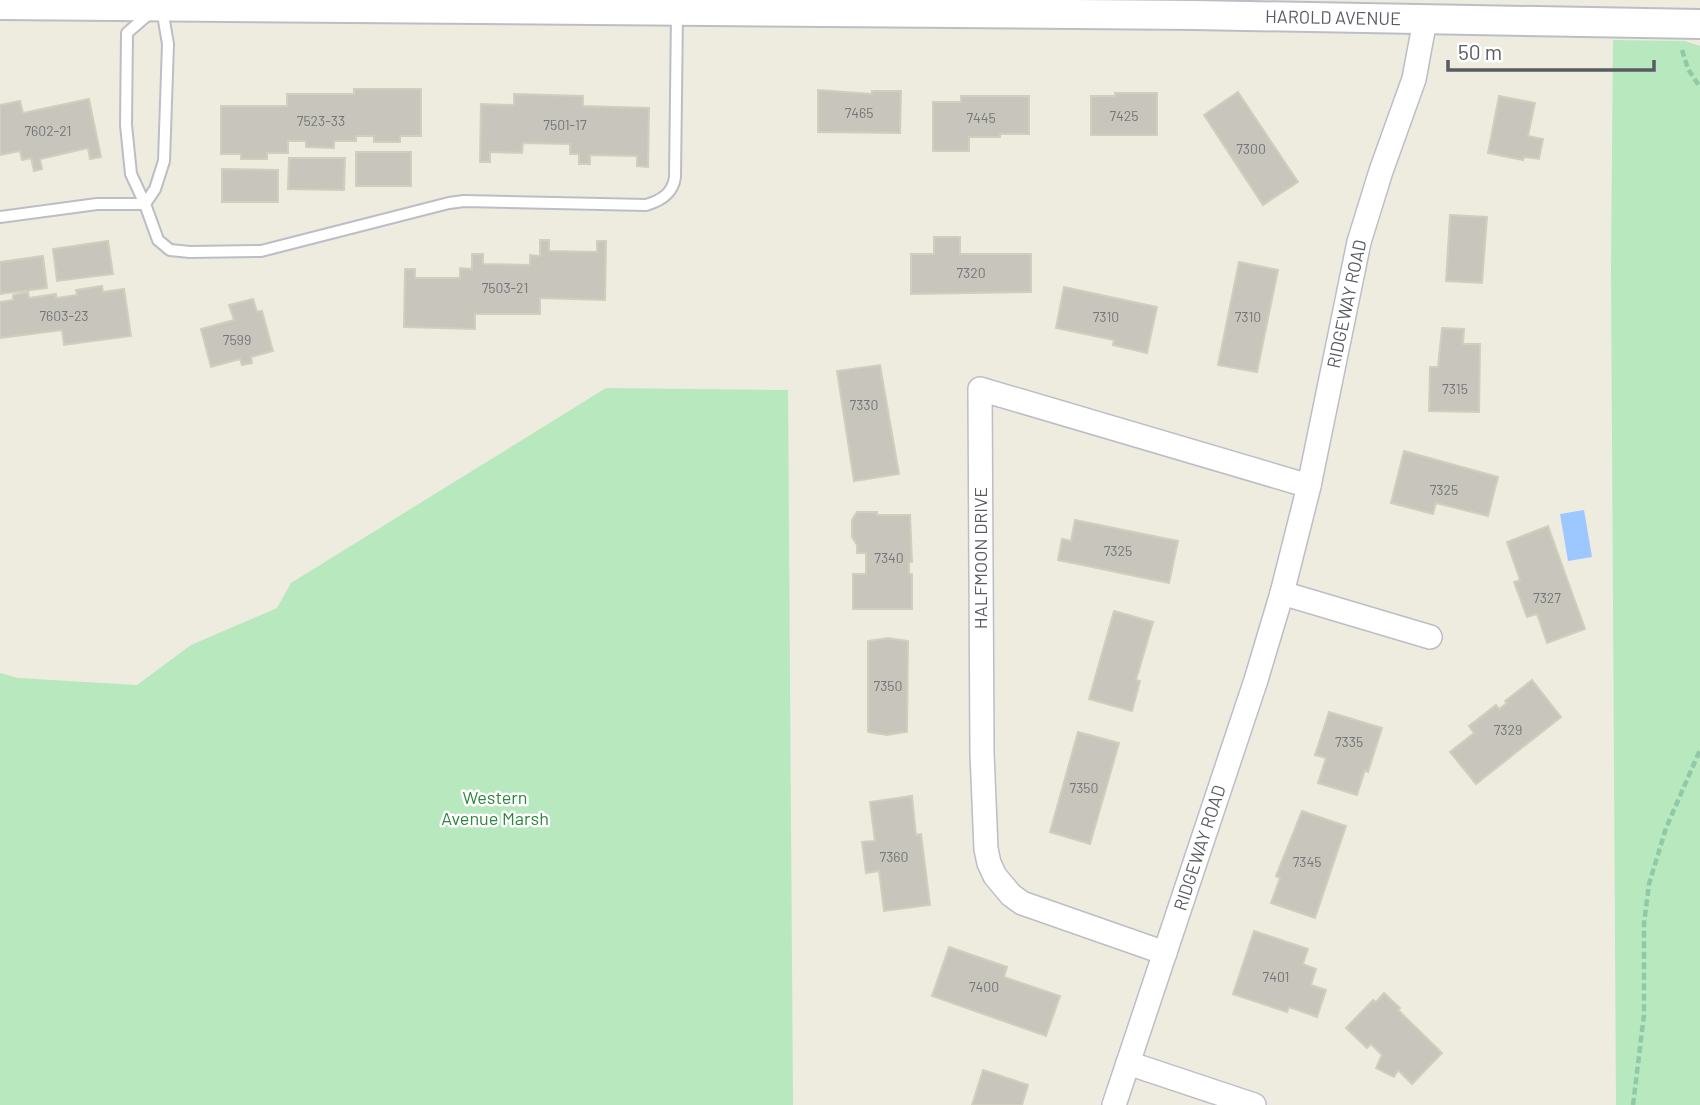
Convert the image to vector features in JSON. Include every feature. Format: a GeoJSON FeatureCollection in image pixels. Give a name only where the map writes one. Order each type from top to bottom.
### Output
{"type":"FeatureCollection","features":[{"type":"Feature","properties":{"kind":"street","name":"HAROLD AVENUE"},"geometry":{"type":"LineString","coordinates":[[0,5],[588,5],[677,10],[722,6],[837,6],[1700,24]]}},
{"type":"Feature","properties":{"kind":"street","name":"RIDGEWAY ROAD"},"geometry":{"type":"LineString","coordinates":[[1114,1105],[1252,694],[1282,593],[1309,486],[1359,242],[1414,79],[1425,20]]}},
{"type":"Feature","properties":{"kind":"street","name":"HALFMOON DRIVE"},"geometry":{"type":"LineString","coordinates":[[1165,953],[1021,903],[1002,886],[989,863],[986,849],[982,753],[980,389],[1309,486]]}},
{"type":"Feature","properties":{"kind":"street"},"geometry":{"type":"LineString","coordinates":[[1282,593],[1430,637]]}},
{"type":"Feature","properties":{"kind":"street"},"geometry":{"type":"LineString","coordinates":[[1128,1063],[1254,1105]]}},
{"type":"Feature","properties":{"kind":"lane"},"geometry":{"type":"LineString","coordinates":[[145,204],[155,189],[164,161],[168,44],[162,3],[127,33],[128,158],[131,174],[158,240],[170,250],[243,253],[291,246],[449,203],[619,205],[663,199],[675,177],[677,10]]}},
{"type":"Feature","properties":{"kind":"lane"},"geometry":{"type":"LineString","coordinates":[[0,216],[97,204],[145,204]]}},
{"type":"Feature","properties":{"kind":"path"},"geometry":{"type":"LineString","coordinates":[[1682,49],[1688,69],[1700,87]]}},
{"type":"Feature","properties":{"kind":"path"},"geometry":{"type":"LineString","coordinates":[[1633,1105],[1644,1015],[1644,924],[1647,894],[1666,828],[1700,750]]}},
{"type":"Feature","properties":{"kind":"green space"},"geometry":{"type":"Polygon","coordinates":[[[1613,40],[1685,41],[1700,46],[1700,1105],[1616,1105],[1611,269],[1613,40]]]}},
{"type":"Feature","properties":{"kind":"green space","name":"Western Avenue Marsh"},"geometry":{"type":"Polygon","coordinates":[[[606,388],[788,390],[793,1105],[0,1105],[0,673],[18,678],[137,685],[191,645],[277,608],[291,583],[606,388]]]}},
{"type":"Feature","properties":{"kind":"water"},"geometry":{"type":"Polygon","coordinates":[[[1584,510],[1592,557],[1568,561],[1560,514],[1584,510]]]}},
{"type":"Feature","properties":{"kind":"building"},"geometry":{"type":"Polygon","coordinates":[[[354,89],[421,89],[421,136],[400,136],[400,142],[374,142],[374,136],[356,136],[356,141],[334,141],[334,148],[306,147],[306,141],[288,141],[288,153],[267,153],[267,159],[241,159],[241,154],[221,154],[221,106],[287,106],[287,94],[354,94],[354,89]]]}},
{"type":"Feature","properties":{"kind":"building"},"geometry":{"type":"Polygon","coordinates":[[[818,90],[872,94],[872,91],[901,91],[900,133],[818,132],[818,90]]]}},
{"type":"Feature","properties":{"kind":"building"},"geometry":{"type":"Polygon","coordinates":[[[1238,92],[1298,182],[1263,205],[1204,115],[1238,92]]]}},
{"type":"Feature","properties":{"kind":"building"},"geometry":{"type":"Polygon","coordinates":[[[1115,93],[1157,93],[1157,135],[1091,135],[1091,96],[1115,96],[1115,93]]]}},
{"type":"Feature","properties":{"kind":"building"},"geometry":{"type":"Polygon","coordinates":[[[514,94],[583,96],[583,106],[649,108],[648,167],[637,166],[637,156],[590,155],[590,164],[579,164],[579,154],[570,154],[570,144],[523,143],[522,153],[490,152],[490,162],[480,162],[481,104],[514,105],[514,94]]]}},
{"type":"Feature","properties":{"kind":"building"},"geometry":{"type":"Polygon","coordinates":[[[961,96],[1029,96],[1029,134],[969,137],[969,151],[933,151],[933,102],[961,102],[961,96]]]}},
{"type":"Feature","properties":{"kind":"building"},"geometry":{"type":"Polygon","coordinates":[[[1499,96],[1535,103],[1528,136],[1543,139],[1539,159],[1524,157],[1523,160],[1488,153],[1499,96]]]}},
{"type":"Feature","properties":{"kind":"building"},"geometry":{"type":"Polygon","coordinates":[[[89,99],[101,157],[90,159],[88,148],[40,159],[42,169],[34,171],[31,158],[22,160],[20,151],[0,155],[0,105],[20,101],[23,113],[89,99]]]}},
{"type":"Feature","properties":{"kind":"building"},"geometry":{"type":"Polygon","coordinates":[[[356,152],[411,152],[411,186],[356,186],[356,152]]]}},
{"type":"Feature","properties":{"kind":"building"},"geometry":{"type":"Polygon","coordinates":[[[289,158],[345,158],[344,190],[288,189],[289,158]]]}},
{"type":"Feature","properties":{"kind":"building"},"geometry":{"type":"Polygon","coordinates":[[[222,169],[278,170],[278,202],[222,202],[222,169]]]}},
{"type":"Feature","properties":{"kind":"building"},"geometry":{"type":"Polygon","coordinates":[[[1450,215],[1487,217],[1482,283],[1446,281],[1450,215]]]}},
{"type":"Feature","properties":{"kind":"building"},"geometry":{"type":"Polygon","coordinates":[[[934,237],[960,237],[960,254],[1031,254],[1031,292],[911,294],[911,254],[934,254],[934,237]]]}},
{"type":"Feature","properties":{"kind":"building"},"geometry":{"type":"Polygon","coordinates":[[[540,240],[549,240],[549,251],[597,252],[597,241],[606,241],[605,300],[540,298],[540,314],[475,314],[475,329],[404,327],[405,269],[415,269],[415,278],[460,278],[460,268],[472,269],[472,254],[483,254],[483,264],[530,265],[530,255],[540,256],[540,240]]]}},
{"type":"Feature","properties":{"kind":"building"},"geometry":{"type":"Polygon","coordinates":[[[108,241],[113,274],[57,281],[53,249],[108,241]]]}},
{"type":"Feature","properties":{"kind":"building"},"geometry":{"type":"Polygon","coordinates":[[[43,256],[47,288],[0,294],[0,262],[43,256]]]}},
{"type":"Feature","properties":{"kind":"building"},"geometry":{"type":"Polygon","coordinates":[[[1239,262],[1278,270],[1257,372],[1218,365],[1239,262]]]}},
{"type":"Feature","properties":{"kind":"building"},"geometry":{"type":"Polygon","coordinates":[[[102,286],[103,292],[124,289],[131,336],[64,345],[62,330],[0,338],[0,302],[13,300],[13,295],[28,292],[29,298],[56,294],[56,298],[77,295],[76,290],[102,286]]]}},
{"type":"Feature","properties":{"kind":"building"},"geometry":{"type":"Polygon","coordinates":[[[1064,287],[1157,307],[1147,353],[1113,345],[1114,340],[1056,328],[1064,287]]]}},
{"type":"Feature","properties":{"kind":"building"},"geometry":{"type":"Polygon","coordinates":[[[253,299],[257,312],[262,311],[273,351],[251,357],[252,363],[242,365],[240,359],[211,367],[201,329],[234,320],[229,305],[253,299]]]}},
{"type":"Feature","properties":{"kind":"building"},"geometry":{"type":"Polygon","coordinates":[[[1442,328],[1464,329],[1463,344],[1480,344],[1479,412],[1429,411],[1430,367],[1438,367],[1442,328]]]}},
{"type":"Feature","properties":{"kind":"building"},"geometry":{"type":"Polygon","coordinates":[[[880,365],[899,474],[854,481],[837,371],[880,365]]]}},
{"type":"Feature","properties":{"kind":"building"},"geometry":{"type":"Polygon","coordinates":[[[1404,451],[1498,477],[1488,516],[1436,503],[1433,514],[1391,503],[1404,451]]]}},
{"type":"Feature","properties":{"kind":"building"},"geometry":{"type":"Polygon","coordinates":[[[857,512],[910,515],[912,562],[909,562],[909,574],[912,574],[912,609],[853,609],[853,574],[866,574],[866,553],[857,553],[857,545],[852,537],[852,520],[857,512]]]}},
{"type":"Feature","properties":{"kind":"building"},"geometry":{"type":"Polygon","coordinates":[[[1075,520],[1178,541],[1169,583],[1058,560],[1062,539],[1071,541],[1075,520]]]}},
{"type":"Feature","properties":{"kind":"building"},"geometry":{"type":"Polygon","coordinates":[[[1548,526],[1585,629],[1547,643],[1537,614],[1527,617],[1514,582],[1520,580],[1507,542],[1548,526]]]}},
{"type":"Feature","properties":{"kind":"building"},"geometry":{"type":"Polygon","coordinates":[[[1114,611],[1153,622],[1136,680],[1140,681],[1132,711],[1089,699],[1114,611]]]}},
{"type":"Feature","properties":{"kind":"building"},"geometry":{"type":"Polygon","coordinates":[[[888,638],[908,641],[907,732],[887,735],[868,732],[868,641],[888,638]]]}},
{"type":"Feature","properties":{"kind":"building"},"geometry":{"type":"Polygon","coordinates":[[[1532,680],[1561,717],[1476,784],[1450,752],[1474,733],[1469,726],[1496,705],[1499,709],[1532,680]]]}},
{"type":"Feature","properties":{"kind":"building"},"geometry":{"type":"Polygon","coordinates":[[[1329,712],[1382,728],[1368,772],[1365,770],[1357,795],[1318,783],[1326,758],[1315,755],[1329,712]]]}},
{"type":"Feature","properties":{"kind":"building"},"geometry":{"type":"Polygon","coordinates":[[[1078,732],[1119,743],[1090,844],[1050,832],[1078,732]]]}},
{"type":"Feature","properties":{"kind":"building"},"geometry":{"type":"Polygon","coordinates":[[[912,796],[916,835],[921,834],[930,905],[884,911],[879,871],[866,873],[862,842],[875,841],[870,802],[912,796]]]}},
{"type":"Feature","properties":{"kind":"building"},"geometry":{"type":"Polygon","coordinates":[[[1302,811],[1346,826],[1315,918],[1271,903],[1280,878],[1276,876],[1302,811]]]}},
{"type":"Feature","properties":{"kind":"building"},"geometry":{"type":"Polygon","coordinates":[[[1254,931],[1308,949],[1303,964],[1316,969],[1311,985],[1326,990],[1317,1017],[1289,1007],[1287,1012],[1233,994],[1254,931]]]}},
{"type":"Feature","properties":{"kind":"building"},"geometry":{"type":"Polygon","coordinates":[[[949,947],[1007,967],[1004,977],[1060,996],[1046,1036],[932,996],[949,947]]]}},
{"type":"Feature","properties":{"kind":"building"},"geometry":{"type":"Polygon","coordinates":[[[1384,993],[1442,1053],[1412,1084],[1398,1070],[1394,1077],[1376,1068],[1382,1055],[1371,1044],[1367,1048],[1346,1028],[1373,1000],[1376,1002],[1384,993]]]}},
{"type":"Feature","properties":{"kind":"building"},"geometry":{"type":"Polygon","coordinates":[[[983,1070],[1028,1085],[1022,1105],[972,1105],[983,1070]]]}}]}
